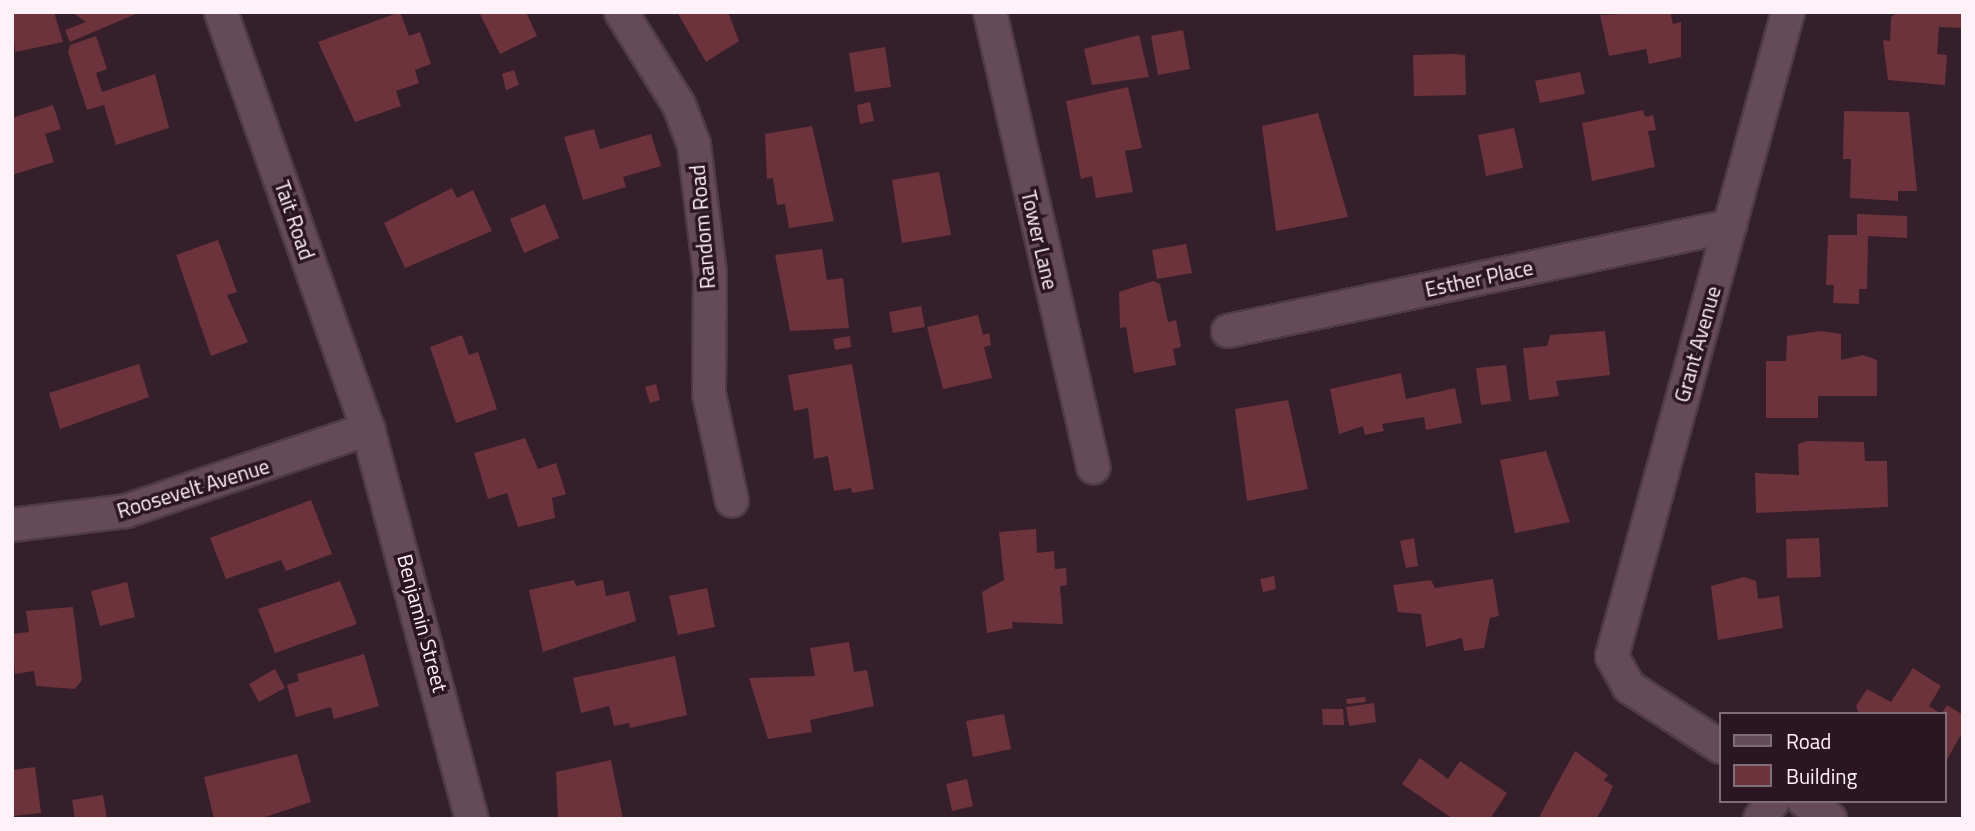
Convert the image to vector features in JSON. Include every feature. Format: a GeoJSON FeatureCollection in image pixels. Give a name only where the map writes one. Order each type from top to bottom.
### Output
{"type":"FeatureCollection","features":[{"type":"Feature","properties":{"kind":"street","name":"Tait Road"},"geometry":{"type":"LineString","coordinates":[[221,12],[368,429]]}},
{"type":"Feature","properties":{"kind":"street","name":"Random Road"},"geometry":{"type":"LineString","coordinates":[[621,12],[679,105],[694,145],[710,275],[709,394],[732,501]]}},
{"type":"Feature","properties":{"kind":"street","name":"Tower Lane"},"geometry":{"type":"LineString","coordinates":[[990,12],[1093,467]]}},
{"type":"Feature","properties":{"kind":"street","name":"Grant Avenue"},"geometry":{"type":"LineString","coordinates":[[1720,746],[1619,675],[1614,643],[1788,12]]}},
{"type":"Feature","properties":{"kind":"street","name":"Esther Place"},"geometry":{"type":"LineString","coordinates":[[1228,331],[1730,226]]}},
{"type":"Feature","properties":{"kind":"street","name":"Roosevelt Avenue"},"geometry":{"type":"LineString","coordinates":[[12,525],[126,511],[368,429]]}},
{"type":"Feature","properties":{"kind":"street","name":"Benjamin Street"},"geometry":{"type":"LineString","coordinates":[[368,429],[472,819]]}},
{"type":"Feature","properties":{"kind":"street"},"geometry":{"type":"LineString","coordinates":[[1760,819],[1772,803]]}},
{"type":"Feature","properties":{"kind":"street"},"geometry":{"type":"LineString","coordinates":[[1807,803],[1830,819]]}},
{"type":"Feature","properties":{"kind":"building"},"geometry":{"type":"Polygon","coordinates":[[[12,12],[54,12],[63,42],[15,52],[12,12]]]}},
{"type":"Feature","properties":{"kind":"building"},"geometry":{"type":"Polygon","coordinates":[[[72,12],[138,13],[70,42],[65,30],[86,22],[72,12]]]}},
{"type":"Feature","properties":{"kind":"building"},"geometry":{"type":"Polygon","coordinates":[[[400,12],[409,36],[420,32],[431,64],[415,70],[419,83],[396,91],[401,106],[355,122],[318,42],[400,12]]]}},
{"type":"Feature","properties":{"kind":"building"},"geometry":{"type":"Polygon","coordinates":[[[479,12],[526,12],[537,36],[500,54],[479,12]]]}},
{"type":"Feature","properties":{"kind":"building"},"geometry":{"type":"Polygon","coordinates":[[[677,12],[728,12],[739,41],[706,62],[677,12]]]}},
{"type":"Feature","properties":{"kind":"building"},"geometry":{"type":"Polygon","coordinates":[[[1670,12],[1673,24],[1681,22],[1681,57],[1649,64],[1646,49],[1609,56],[1600,15],[1670,12]]]}},
{"type":"Feature","properties":{"kind":"building"},"geometry":{"type":"Polygon","coordinates":[[[1898,12],[1963,12],[1962,28],[1939,27],[1937,54],[1947,55],[1945,85],[1888,80],[1883,40],[1890,41],[1891,17],[1898,12]]]}},
{"type":"Feature","properties":{"kind":"building"},"geometry":{"type":"Polygon","coordinates":[[[1183,30],[1190,69],[1158,75],[1151,36],[1183,30]]]}},
{"type":"Feature","properties":{"kind":"building"},"geometry":{"type":"Polygon","coordinates":[[[1139,35],[1149,77],[1092,85],[1084,49],[1139,35]]]}},
{"type":"Feature","properties":{"kind":"building"},"geometry":{"type":"Polygon","coordinates":[[[96,36],[107,69],[96,73],[102,92],[155,74],[169,128],[116,145],[104,105],[87,110],[68,52],[70,45],[96,36]]]}},
{"type":"Feature","properties":{"kind":"building"},"geometry":{"type":"Polygon","coordinates":[[[885,47],[891,87],[855,92],[849,53],[885,47]]]}},
{"type":"Feature","properties":{"kind":"building"},"geometry":{"type":"Polygon","coordinates":[[[1413,55],[1465,55],[1466,95],[1414,96],[1413,55]]]}},
{"type":"Feature","properties":{"kind":"building"},"geometry":{"type":"Polygon","coordinates":[[[514,70],[519,85],[506,90],[502,74],[514,70]]]}},
{"type":"Feature","properties":{"kind":"building"},"geometry":{"type":"Polygon","coordinates":[[[1580,72],[1585,94],[1540,103],[1535,81],[1580,72]]]}},
{"type":"Feature","properties":{"kind":"building"},"geometry":{"type":"Polygon","coordinates":[[[1128,87],[1142,148],[1125,151],[1133,192],[1096,198],[1092,176],[1081,179],[1066,101],[1128,87]]]}},
{"type":"Feature","properties":{"kind":"building"},"geometry":{"type":"Polygon","coordinates":[[[870,102],[874,121],[860,124],[857,105],[870,102]]]}},
{"type":"Feature","properties":{"kind":"building"},"geometry":{"type":"Polygon","coordinates":[[[53,105],[61,129],[45,134],[54,162],[12,175],[12,118],[53,105]]]}},
{"type":"Feature","properties":{"kind":"building"},"geometry":{"type":"Polygon","coordinates":[[[1643,110],[1645,117],[1653,115],[1656,130],[1648,131],[1655,167],[1592,181],[1582,123],[1643,110]]]}},
{"type":"Feature","properties":{"kind":"building"},"geometry":{"type":"Polygon","coordinates":[[[1844,111],[1909,112],[1917,191],[1898,191],[1898,201],[1850,198],[1851,159],[1843,159],[1844,111]]]}},
{"type":"Feature","properties":{"kind":"building"},"geometry":{"type":"Polygon","coordinates":[[[1318,113],[1348,217],[1276,231],[1262,126],[1318,113]]]}},
{"type":"Feature","properties":{"kind":"building"},"geometry":{"type":"Polygon","coordinates":[[[812,126],[834,221],[789,228],[785,204],[777,205],[773,178],[767,179],[765,134],[812,126]]]}},
{"type":"Feature","properties":{"kind":"building"},"geometry":{"type":"Polygon","coordinates":[[[1514,128],[1523,168],[1486,176],[1478,135],[1514,128]]]}},
{"type":"Feature","properties":{"kind":"building"},"geometry":{"type":"Polygon","coordinates":[[[594,129],[600,149],[651,134],[661,166],[623,177],[626,187],[583,200],[564,137],[594,129]]]}},
{"type":"Feature","properties":{"kind":"building"},"geometry":{"type":"Polygon","coordinates":[[[939,172],[951,235],[902,243],[892,180],[939,172]]]}},
{"type":"Feature","properties":{"kind":"building"},"geometry":{"type":"Polygon","coordinates":[[[452,188],[457,198],[473,190],[492,231],[405,268],[384,223],[452,188]]]}},
{"type":"Feature","properties":{"kind":"building"},"geometry":{"type":"Polygon","coordinates":[[[545,204],[559,238],[524,253],[510,219],[545,204]]]}},
{"type":"Feature","properties":{"kind":"building"},"geometry":{"type":"Polygon","coordinates":[[[1857,214],[1907,216],[1907,238],[1868,236],[1867,289],[1859,289],[1859,304],[1833,303],[1834,285],[1826,285],[1828,235],[1857,235],[1857,214]]]}},
{"type":"Feature","properties":{"kind":"building"},"geometry":{"type":"Polygon","coordinates":[[[218,240],[237,292],[227,295],[248,342],[211,356],[176,255],[218,240]]]}},
{"type":"Feature","properties":{"kind":"building"},"geometry":{"type":"Polygon","coordinates":[[[1186,244],[1192,273],[1157,279],[1152,250],[1186,244]]]}},
{"type":"Feature","properties":{"kind":"building"},"geometry":{"type":"Polygon","coordinates":[[[822,249],[827,280],[843,278],[849,328],[790,331],[775,255],[822,249]]]}},
{"type":"Feature","properties":{"kind":"building"},"geometry":{"type":"Polygon","coordinates":[[[1153,281],[1160,284],[1168,322],[1176,320],[1181,347],[1173,349],[1176,365],[1134,373],[1126,327],[1120,328],[1119,292],[1153,281]]]}},
{"type":"Feature","properties":{"kind":"building"},"geometry":{"type":"Polygon","coordinates":[[[921,306],[925,327],[893,333],[889,312],[921,306]]]}},
{"type":"Feature","properties":{"kind":"building"},"geometry":{"type":"Polygon","coordinates":[[[978,315],[983,335],[989,333],[991,345],[984,347],[992,378],[943,389],[927,327],[978,315]]]}},
{"type":"Feature","properties":{"kind":"building"},"geometry":{"type":"Polygon","coordinates":[[[1605,331],[1610,375],[1556,381],[1559,396],[1529,400],[1523,348],[1547,346],[1550,335],[1605,331]]]}},
{"type":"Feature","properties":{"kind":"building"},"geometry":{"type":"Polygon","coordinates":[[[1821,331],[1841,334],[1841,360],[1863,355],[1877,360],[1877,396],[1818,396],[1818,418],[1766,418],[1766,361],[1786,361],[1787,336],[1821,331]]]}},
{"type":"Feature","properties":{"kind":"building"},"geometry":{"type":"Polygon","coordinates":[[[462,335],[469,355],[478,352],[497,409],[456,423],[430,347],[462,335]]]}},
{"type":"Feature","properties":{"kind":"building"},"geometry":{"type":"Polygon","coordinates":[[[850,336],[851,347],[835,350],[833,339],[850,336]]]}},
{"type":"Feature","properties":{"kind":"building"},"geometry":{"type":"Polygon","coordinates":[[[139,364],[149,397],[60,429],[49,393],[139,364]]]}},
{"type":"Feature","properties":{"kind":"building"},"geometry":{"type":"Polygon","coordinates":[[[852,364],[874,489],[852,493],[851,488],[834,491],[828,456],[814,459],[808,408],[794,411],[788,375],[852,364]]]}},
{"type":"Feature","properties":{"kind":"building"},"geometry":{"type":"Polygon","coordinates":[[[1506,365],[1511,401],[1481,405],[1476,368],[1506,365]]]}},
{"type":"Feature","properties":{"kind":"building"},"geometry":{"type":"Polygon","coordinates":[[[1401,373],[1406,399],[1455,388],[1462,423],[1426,430],[1424,417],[1382,424],[1384,431],[1365,435],[1363,426],[1339,434],[1330,389],[1401,373]]]}},
{"type":"Feature","properties":{"kind":"building"},"geometry":{"type":"Polygon","coordinates":[[[656,384],[660,400],[650,403],[645,387],[656,384]]]}},
{"type":"Feature","properties":{"kind":"building"},"geometry":{"type":"Polygon","coordinates":[[[1288,400],[1308,489],[1247,501],[1235,409],[1288,400]]]}},
{"type":"Feature","properties":{"kind":"building"},"geometry":{"type":"Polygon","coordinates":[[[525,438],[538,469],[556,463],[566,494],[552,498],[555,518],[518,527],[507,493],[488,499],[474,453],[525,438]]]}},
{"type":"Feature","properties":{"kind":"building"},"geometry":{"type":"Polygon","coordinates":[[[1807,441],[1864,442],[1865,461],[1887,461],[1888,507],[1756,513],[1755,473],[1799,475],[1798,444],[1807,441]]]}},
{"type":"Feature","properties":{"kind":"building"},"geometry":{"type":"Polygon","coordinates":[[[1546,451],[1570,522],[1515,533],[1500,460],[1546,451]]]}},
{"type":"Feature","properties":{"kind":"building"},"geometry":{"type":"Polygon","coordinates":[[[311,500],[332,554],[286,571],[281,560],[226,579],[210,538],[311,500]]]}},
{"type":"Feature","properties":{"kind":"building"},"geometry":{"type":"Polygon","coordinates":[[[1036,529],[1037,553],[1054,551],[1055,569],[1066,568],[1067,585],[1060,586],[1063,624],[1012,622],[1013,628],[987,633],[982,592],[1004,580],[999,532],[1036,529]]]}},
{"type":"Feature","properties":{"kind":"building"},"geometry":{"type":"Polygon","coordinates":[[[1414,538],[1418,566],[1406,568],[1400,541],[1414,538]]]}},
{"type":"Feature","properties":{"kind":"building"},"geometry":{"type":"Polygon","coordinates":[[[1819,538],[1821,577],[1787,578],[1786,539],[1819,538]]]}},
{"type":"Feature","properties":{"kind":"building"},"geometry":{"type":"Polygon","coordinates":[[[1274,576],[1276,589],[1263,592],[1260,579],[1274,576]]]}},
{"type":"Feature","properties":{"kind":"building"},"geometry":{"type":"Polygon","coordinates":[[[1744,577],[1756,581],[1758,599],[1779,596],[1783,628],[1718,640],[1711,586],[1744,577]]]}},
{"type":"Feature","properties":{"kind":"building"},"geometry":{"type":"Polygon","coordinates":[[[1493,579],[1499,616],[1490,618],[1484,648],[1464,651],[1462,638],[1426,647],[1421,614],[1398,612],[1393,585],[1431,580],[1435,588],[1493,579]]]}},
{"type":"Feature","properties":{"kind":"building"},"geometry":{"type":"Polygon","coordinates":[[[574,580],[576,586],[603,580],[606,596],[629,591],[636,621],[543,652],[529,590],[574,580]]]}},
{"type":"Feature","properties":{"kind":"building"},"geometry":{"type":"Polygon","coordinates":[[[340,581],[357,624],[275,653],[258,609],[340,581]]]}},
{"type":"Feature","properties":{"kind":"building"},"geometry":{"type":"Polygon","coordinates":[[[127,582],[135,617],[100,626],[91,591],[127,582]]]}},
{"type":"Feature","properties":{"kind":"building"},"geometry":{"type":"Polygon","coordinates":[[[707,588],[715,627],[678,635],[669,596],[707,588]]]}},
{"type":"Feature","properties":{"kind":"building"},"geometry":{"type":"Polygon","coordinates":[[[73,607],[82,680],[75,689],[36,686],[34,671],[15,674],[12,634],[29,632],[26,611],[73,607]]]}},
{"type":"Feature","properties":{"kind":"building"},"geometry":{"type":"Polygon","coordinates":[[[849,642],[854,672],[867,670],[874,706],[810,720],[812,732],[768,739],[749,678],[815,676],[810,648],[849,642]]]}},
{"type":"Feature","properties":{"kind":"building"},"geometry":{"type":"Polygon","coordinates":[[[364,654],[379,706],[334,719],[331,707],[296,717],[287,685],[299,681],[297,674],[364,654]]]}},
{"type":"Feature","properties":{"kind":"building"},"geometry":{"type":"Polygon","coordinates":[[[675,656],[687,715],[630,728],[629,723],[614,726],[609,706],[581,713],[573,678],[675,656]]]}},
{"type":"Feature","properties":{"kind":"building"},"geometry":{"type":"Polygon","coordinates":[[[1913,668],[1941,686],[1929,706],[1938,712],[1858,712],[1856,706],[1867,689],[1891,702],[1913,668]]]}},
{"type":"Feature","properties":{"kind":"building"},"geometry":{"type":"Polygon","coordinates":[[[275,669],[285,688],[259,702],[249,684],[275,669]]]}},
{"type":"Feature","properties":{"kind":"building"},"geometry":{"type":"Polygon","coordinates":[[[1365,697],[1366,702],[1347,704],[1346,699],[1365,697]]]}},
{"type":"Feature","properties":{"kind":"building"},"geometry":{"type":"Polygon","coordinates":[[[1374,703],[1376,722],[1349,726],[1346,707],[1374,703]]]}},
{"type":"Feature","properties":{"kind":"building"},"geometry":{"type":"Polygon","coordinates":[[[1947,705],[1963,715],[1963,731],[1947,759],[1947,712],[1942,712],[1947,705]]]}},
{"type":"Feature","properties":{"kind":"building"},"geometry":{"type":"Polygon","coordinates":[[[1322,709],[1343,709],[1344,725],[1323,725],[1322,709]]]}},
{"type":"Feature","properties":{"kind":"building"},"geometry":{"type":"Polygon","coordinates":[[[1004,714],[1011,749],[973,757],[966,721],[1004,714]]]}},
{"type":"Feature","properties":{"kind":"building"},"geometry":{"type":"Polygon","coordinates":[[[1575,751],[1608,775],[1604,780],[1613,786],[1605,804],[1596,819],[1538,819],[1575,751]]]}},
{"type":"Feature","properties":{"kind":"building"},"geometry":{"type":"Polygon","coordinates":[[[297,754],[311,802],[259,819],[214,819],[204,777],[297,754]]]}},
{"type":"Feature","properties":{"kind":"building"},"geometry":{"type":"Polygon","coordinates":[[[1420,758],[1448,779],[1460,761],[1507,793],[1490,819],[1453,819],[1402,784],[1420,758]]]}},
{"type":"Feature","properties":{"kind":"building"},"geometry":{"type":"Polygon","coordinates":[[[611,760],[623,819],[558,817],[556,772],[611,760]]]}},
{"type":"Feature","properties":{"kind":"building"},"geometry":{"type":"Polygon","coordinates":[[[35,767],[41,813],[12,816],[12,770],[35,767]]]}},
{"type":"Feature","properties":{"kind":"building"},"geometry":{"type":"Polygon","coordinates":[[[967,779],[973,806],[952,811],[946,784],[967,779]]]}},
{"type":"Feature","properties":{"kind":"building"},"geometry":{"type":"Polygon","coordinates":[[[103,795],[107,819],[75,819],[72,800],[103,795]]]}}]}
